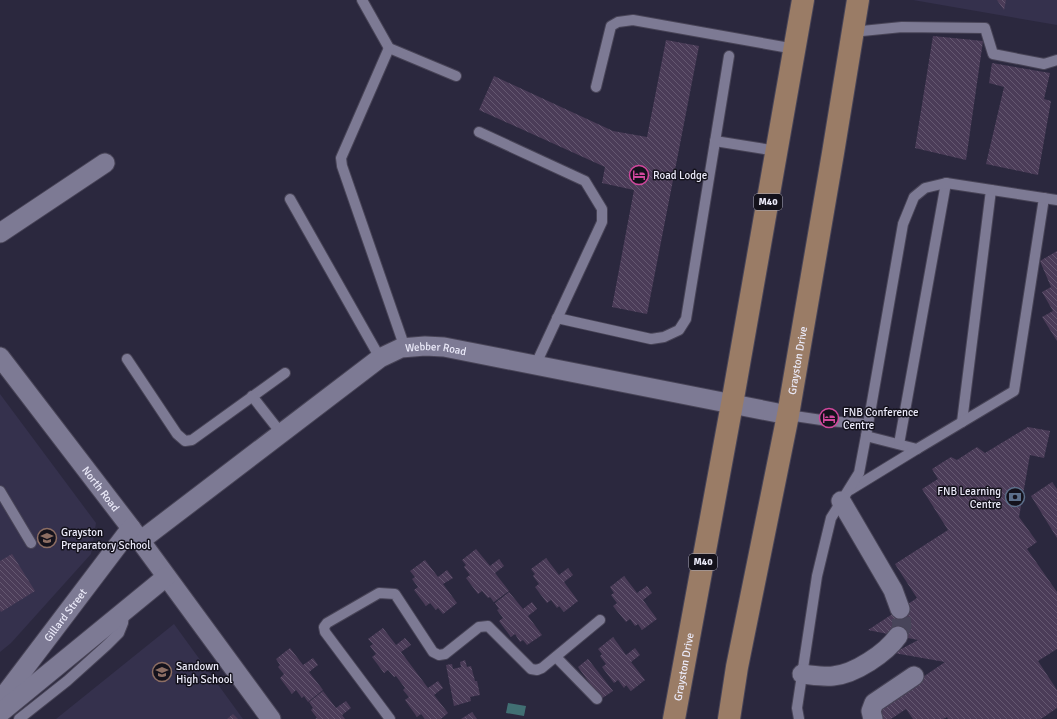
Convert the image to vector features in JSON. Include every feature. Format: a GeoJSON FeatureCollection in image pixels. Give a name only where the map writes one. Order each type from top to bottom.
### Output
{"type":"FeatureCollection","features":[{"type":"Feature","properties":{"kind":"main road","name":"Grayston Drive"},"geometry":{"type":"LineString","coordinates":[[674,719],[732,404],[803,0]]}},
{"type":"Feature","properties":{"kind":"main road","name":"Grayston Drive"},"geometry":{"type":"LineString","coordinates":[[729,719],[739,659],[788,415],[858,0]]}},
{"type":"Feature","properties":{"kind":"street"},"geometry":{"type":"LineString","coordinates":[[0,232],[105,164]]}},
{"type":"Feature","properties":{"kind":"street","name":"Webber Road"},"geometry":{"type":"LineString","coordinates":[[136,535],[281,433],[380,358],[401,348],[425,346],[444,347],[788,415]]}},
{"type":"Feature","properties":{"kind":"street","name":"North Road"},"geometry":{"type":"LineString","coordinates":[[2,365],[136,535],[271,719]]}},
{"type":"Feature","properties":{"kind":"street"},"geometry":{"type":"LineString","coordinates":[[845,496],[893,590],[900,609]]}},
{"type":"Feature","properties":{"kind":"street","name":"Gillard Street"},"geometry":{"type":"LineString","coordinates":[[0,701],[22,672],[136,535]]}},
{"type":"Feature","properties":{"kind":"street"},"geometry":{"type":"LineString","coordinates":[[0,712],[125,612],[166,577]]}},
{"type":"Feature","properties":{"kind":"street"},"geometry":{"type":"LineString","coordinates":[[802,674],[833,676],[849,671],[875,658],[890,646],[898,636]]}},
{"type":"Feature","properties":{"kind":"street"},"geometry":{"type":"LineString","coordinates":[[873,719],[871,711],[874,703],[914,676]]}},
{"type":"Feature","properties":{"kind":"lane"},"geometry":{"type":"LineString","coordinates":[[362,0],[389,48],[456,76]]}},
{"type":"Feature","properties":{"kind":"lane"},"geometry":{"type":"LineString","coordinates":[[596,87],[611,26],[623,21],[633,20],[795,49]]}},
{"type":"Feature","properties":{"kind":"lane"},"geometry":{"type":"LineString","coordinates":[[852,32],[902,27],[985,28],[993,54],[1044,64],[1057,60]]}},
{"type":"Feature","properties":{"kind":"lane"},"geometry":{"type":"LineString","coordinates":[[389,48],[341,158],[342,166],[405,348]]}},
{"type":"Feature","properties":{"kind":"lane"},"geometry":{"type":"LineString","coordinates":[[557,318],[651,339],[664,337],[679,330],[686,319],[729,56]]}},
{"type":"Feature","properties":{"kind":"lane"},"geometry":{"type":"LineString","coordinates":[[479,132],[585,181],[602,210],[602,222],[535,366]]}},
{"type":"Feature","properties":{"kind":"lane"},"geometry":{"type":"LineString","coordinates":[[715,141],[777,151]]}},
{"type":"Feature","properties":{"kind":"lane"},"geometry":{"type":"LineString","coordinates":[[899,444],[946,183]]}},
{"type":"Feature","properties":{"kind":"lane"},"geometry":{"type":"LineString","coordinates":[[799,719],[797,708],[817,576],[831,518],[859,472],[903,224],[914,197],[925,188],[946,183],[1057,200]]}},
{"type":"Feature","properties":{"kind":"lane"},"geometry":{"type":"LineString","coordinates":[[962,422],[991,190]]}},
{"type":"Feature","properties":{"kind":"lane"},"geometry":{"type":"LineString","coordinates":[[845,496],[917,449],[1014,391],[1044,198]]}},
{"type":"Feature","properties":{"kind":"lane"},"geometry":{"type":"LineString","coordinates":[[290,199],[380,358]]}},
{"type":"Feature","properties":{"kind":"lane"},"geometry":{"type":"LineString","coordinates":[[127,360],[177,434],[185,441],[192,440],[285,373]]}},
{"type":"Feature","properties":{"kind":"lane"},"geometry":{"type":"LineString","coordinates":[[252,396],[281,433]]}},
{"type":"Feature","properties":{"kind":"lane"},"geometry":{"type":"LineString","coordinates":[[788,415],[828,421],[868,424]]}},
{"type":"Feature","properties":{"kind":"lane"},"geometry":{"type":"LineString","coordinates":[[866,436],[917,449]]}},
{"type":"Feature","properties":{"kind":"lane"},"geometry":{"type":"LineString","coordinates":[[0,491],[31,543]]}},
{"type":"Feature","properties":{"kind":"lane"},"geometry":{"type":"LineString","coordinates":[[390,719],[325,632],[324,627],[327,623],[379,593],[395,594],[433,652],[439,655],[445,654],[478,627],[488,626],[531,669],[537,670],[556,657],[600,620]]}},
{"type":"Feature","properties":{"kind":"lane"},"geometry":{"type":"LineString","coordinates":[[19,719],[67,681],[107,645],[118,633],[123,623],[125,612]]}},
{"type":"Feature","properties":{"kind":"lane"},"geometry":{"type":"LineString","coordinates":[[556,657],[597,699]]}},
{"type":"Feature","properties":{"kind":"lane"},"geometry":{"type":"LineString","coordinates":[[0,688],[22,672]]}},
{"type":"Feature","properties":{"kind":"shaded area"},"geometry":{"type":"Polygon","coordinates":[[[913,0],[1057,0],[1057,25],[913,0]]]}},
{"type":"Feature","properties":{"kind":"shaded area","name":"Grayston Preparatory School"},"geometry":{"type":"Polygon","coordinates":[[[0,394],[96,523],[91,554],[11,643],[0,652],[0,394]]]}},
{"type":"Feature","properties":{"kind":"shaded area","name":"Sandown High School"},"geometry":{"type":"Polygon","coordinates":[[[174,624],[243,719],[56,719],[174,624]]]}},
{"type":"Feature","properties":{"kind":"shaded area"},"geometry":{"type":"Polygon","coordinates":[[[508,703],[526,706],[524,716],[506,713],[508,703]]]}},
{"type":"Feature","properties":{"kind":"building"},"geometry":{"type":"Polygon","coordinates":[[[997,0],[1006,0],[1004,10],[997,0]]]}},
{"type":"Feature","properties":{"kind":"building"},"geometry":{"type":"Polygon","coordinates":[[[933,36],[983,41],[966,160],[915,148],[933,36]]]}},
{"type":"Feature","properties":{"kind":"building","name":"Road Lodge"},"geometry":{"type":"Polygon","coordinates":[[[666,40],[699,46],[647,314],[612,307],[634,190],[602,183],[605,167],[479,110],[494,76],[613,131],[647,137],[666,40]]]}},
{"type":"Feature","properties":{"kind":"building"},"geometry":{"type":"Polygon","coordinates":[[[992,63],[1050,73],[1044,99],[1051,101],[1038,175],[986,164],[1004,87],[989,83],[992,63]]]}},
{"type":"Feature","properties":{"kind":"building"},"geometry":{"type":"Polygon","coordinates":[[[1057,251],[1057,341],[1042,317],[1053,311],[1042,292],[1051,287],[1040,261],[1057,251]]]}},
{"type":"Feature","properties":{"kind":"building"},"geometry":{"type":"Polygon","coordinates":[[[1028,427],[1050,431],[1044,458],[1030,455],[1019,517],[1037,542],[1027,549],[1057,592],[1057,649],[1038,661],[1057,690],[1057,708],[1041,719],[948,719],[947,717],[943,719],[913,719],[906,709],[891,719],[883,719],[876,709],[945,662],[894,653],[918,640],[868,630],[917,598],[895,564],[948,530],[922,489],[938,479],[932,469],[951,457],[957,460],[977,447],[985,453],[1028,427]]]}},
{"type":"Feature","properties":{"kind":"building"},"geometry":{"type":"Polygon","coordinates":[[[1052,482],[1057,489],[1057,538],[1031,496],[1052,482]]]}},
{"type":"Feature","properties":{"kind":"building"},"geometry":{"type":"Polygon","coordinates":[[[476,549],[490,566],[499,559],[504,566],[495,573],[509,591],[494,602],[482,591],[478,594],[466,578],[470,575],[464,567],[466,565],[462,560],[476,549]]]}},
{"type":"Feature","properties":{"kind":"building"},"geometry":{"type":"Polygon","coordinates":[[[12,554],[35,591],[1,612],[0,561],[12,554]]]}},
{"type":"Feature","properties":{"kind":"building"},"geometry":{"type":"Polygon","coordinates":[[[546,558],[559,575],[568,568],[573,575],[564,582],[578,601],[564,612],[559,606],[557,608],[551,600],[547,603],[535,587],[539,584],[533,576],[535,574],[531,569],[546,558]]]}},
{"type":"Feature","properties":{"kind":"building"},"geometry":{"type":"Polygon","coordinates":[[[425,560],[438,577],[447,570],[453,578],[443,584],[457,603],[443,614],[438,608],[436,610],[430,603],[426,606],[414,590],[418,587],[412,579],[415,577],[410,571],[425,560]]]}},
{"type":"Feature","properties":{"kind":"building"},"geometry":{"type":"Polygon","coordinates":[[[624,576],[637,593],[647,586],[652,593],[643,600],[657,619],[642,630],[638,624],[635,626],[630,619],[626,622],[613,606],[617,603],[611,595],[614,593],[610,587],[624,576]]]}},
{"type":"Feature","properties":{"kind":"building"},"geometry":{"type":"Polygon","coordinates":[[[509,592],[523,609],[532,602],[537,609],[528,616],[542,635],[527,645],[523,640],[520,642],[515,634],[511,637],[499,621],[503,618],[497,610],[499,609],[495,603],[509,592]]]}},
{"type":"Feature","properties":{"kind":"building"},"geometry":{"type":"Polygon","coordinates":[[[383,628],[396,645],[405,638],[411,645],[401,652],[428,688],[438,681],[443,688],[434,695],[448,713],[441,719],[425,719],[421,714],[417,717],[405,700],[409,697],[403,690],[405,688],[396,676],[394,677],[388,670],[384,673],[372,657],[376,654],[370,646],[373,644],[368,639],[383,628]]]}},
{"type":"Feature","properties":{"kind":"building"},"geometry":{"type":"Polygon","coordinates":[[[613,637],[626,655],[635,648],[640,655],[631,662],[645,680],[631,691],[626,685],[624,688],[618,680],[614,683],[602,667],[606,664],[600,656],[602,654],[598,649],[613,637]]]}},
{"type":"Feature","properties":{"kind":"building"},"geometry":{"type":"Polygon","coordinates":[[[290,648],[303,665],[313,658],[318,665],[309,672],[323,690],[308,702],[304,696],[302,698],[296,690],[292,694],[280,678],[284,674],[278,667],[280,665],[276,659],[290,648]]]}},
{"type":"Feature","properties":{"kind":"building"},"geometry":{"type":"Polygon","coordinates":[[[588,659],[613,691],[601,699],[578,667],[588,659]]]}},
{"type":"Feature","properties":{"kind":"building"},"geometry":{"type":"Polygon","coordinates":[[[465,660],[467,667],[471,666],[475,681],[477,681],[480,695],[470,697],[471,701],[454,706],[446,665],[452,664],[453,669],[461,667],[460,662],[465,660]]]}},
{"type":"Feature","properties":{"kind":"building"},"geometry":{"type":"Polygon","coordinates":[[[323,691],[336,708],[346,701],[351,708],[342,715],[345,719],[315,719],[317,718],[311,710],[313,708],[309,702],[323,691]]]}},
{"type":"Feature","properties":{"kind":"building"},"geometry":{"type":"Polygon","coordinates":[[[472,712],[477,719],[461,719],[472,712]]]}},
{"type":"Feature","properties":{"kind":"building"},"geometry":{"type":"Polygon","coordinates":[[[233,714],[238,719],[227,719],[233,714]]]}},
{"type":"Feature","properties":{"kind":"tunnel"},"geometry":{"type":"LineString","coordinates":[[898,636],[902,626],[900,609]]}},
{"type":"Feature","properties":{"kind":"place","name":"Road Lodge"},"geometry":{"type":"Point","coordinates":[639,175]}},
{"type":"Feature","properties":{"kind":"place","name":"FNB Conference Centre"},"geometry":{"type":"Point","coordinates":[829,418]}},
{"type":"Feature","properties":{"kind":"place","name":"FNB Learning Centre"},"geometry":{"type":"Point","coordinates":[1015,497]}},
{"type":"Feature","properties":{"kind":"place","name":"Grayston Preparatory School"},"geometry":{"type":"Point","coordinates":[47,538]}},
{"type":"Feature","properties":{"kind":"place","name":"Sandown High School"},"geometry":{"type":"Point","coordinates":[162,672]}}]}
